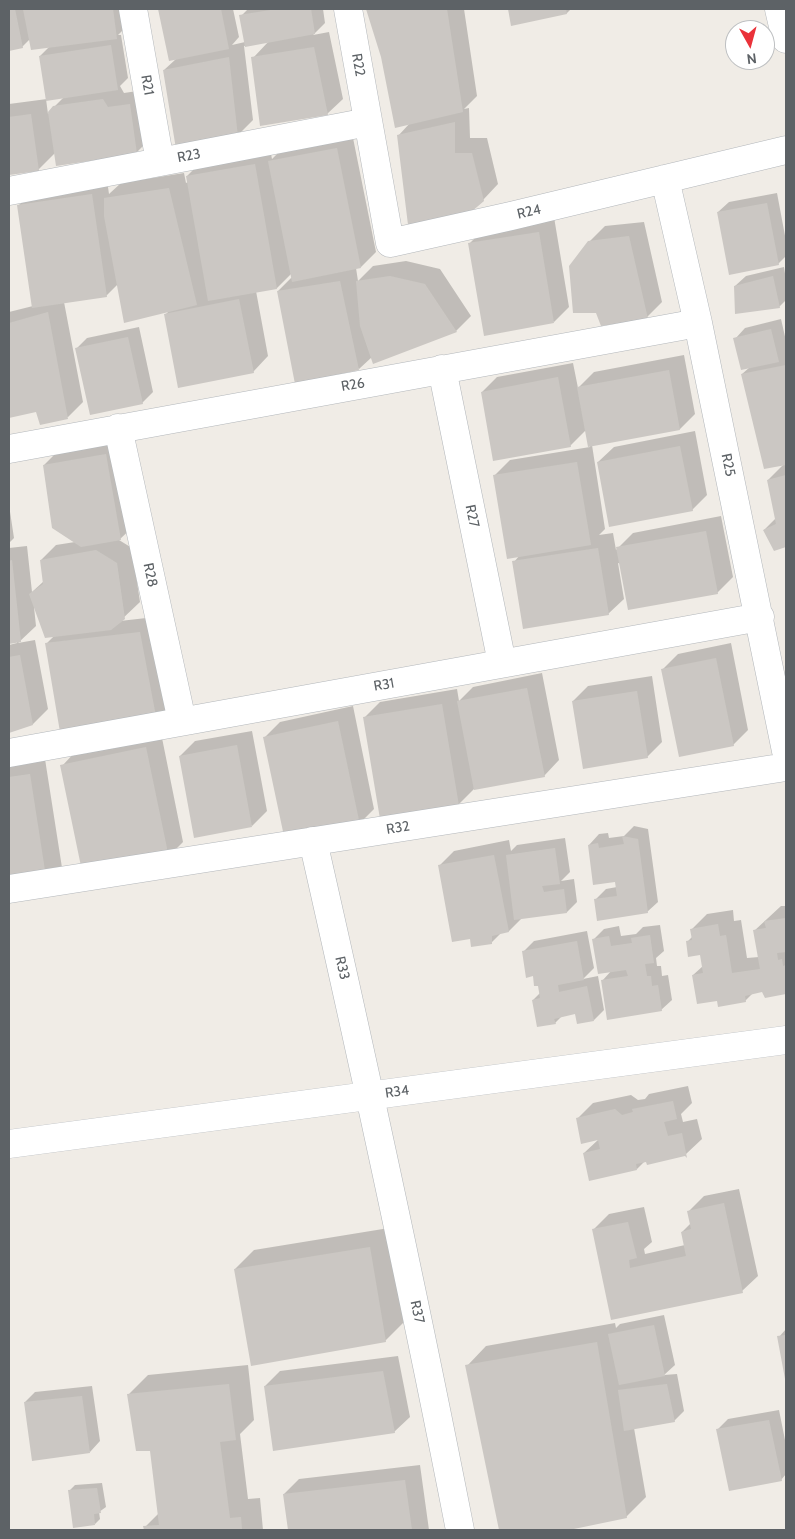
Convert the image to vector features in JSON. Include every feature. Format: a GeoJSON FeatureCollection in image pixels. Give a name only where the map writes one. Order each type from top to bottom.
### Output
{"type":"FeatureCollection","features":[{"type":"Feature","properties":{"kind":"street","name":"R21"},"geometry":{"type":"LineString","coordinates":[[133,9],[160,162]]}},
{"type":"Feature","properties":{"kind":"street","name":"R22"},"geometry":{"type":"LineString","coordinates":[[348,9],[368,122]]}},
{"type":"Feature","properties":{"kind":"street"},"geometry":{"type":"LineString","coordinates":[[779,9],[786,39]]}},
{"type":"Feature","properties":{"kind":"street","name":"R23"},"geometry":{"type":"LineString","coordinates":[[9,191],[368,122]]}},
{"type":"Feature","properties":{"kind":"street","name":"R24"},"geometry":{"type":"LineString","coordinates":[[368,122],[390,242],[511,216],[786,150]]}},
{"type":"Feature","properties":{"kind":"street","name":"R25"},"geometry":{"type":"LineString","coordinates":[[665,179],[698,323],[760,617],[786,751]]}},
{"type":"Feature","properties":{"kind":"street","name":"R26"},"geometry":{"type":"LineString","coordinates":[[9,448],[698,323]]}},
{"type":"Feature","properties":{"kind":"street","name":"R27"},"geometry":{"type":"LineString","coordinates":[[442,369],[502,664]]}},
{"type":"Feature","properties":{"kind":"street","name":"R28"},"geometry":{"type":"LineString","coordinates":[[118,428],[182,721]]}},
{"type":"Feature","properties":{"kind":"street","name":"R31"},"geometry":{"type":"LineString","coordinates":[[9,753],[760,617]]}},
{"type":"Feature","properties":{"kind":"street","name":"R32"},"geometry":{"type":"LineString","coordinates":[[9,889],[786,767]]}},
{"type":"Feature","properties":{"kind":"street","name":"R33"},"geometry":{"type":"LineString","coordinates":[[313,841],[370,1095]]}},
{"type":"Feature","properties":{"kind":"street","name":"R34"},"geometry":{"type":"LineString","coordinates":[[9,1144],[786,1040]]}},
{"type":"Feature","properties":{"kind":"street","name":"R37"},"geometry":{"type":"LineString","coordinates":[[370,1095],[423,1342],[460,1530]]}},
{"type":"Feature","properties":{"kind":"building"},"geometry":{"type":"Polygon","coordinates":[[[9,9],[15,9],[23,48],[9,51],[9,9]]]}},
{"type":"Feature","properties":{"kind":"building"},"geometry":{"type":"Polygon","coordinates":[[[23,9],[113,9],[117,39],[31,50],[23,9]]]}},
{"type":"Feature","properties":{"kind":"building"},"geometry":{"type":"Polygon","coordinates":[[[158,9],[221,9],[229,49],[169,61],[158,9]]]}},
{"type":"Feature","properties":{"kind":"building"},"geometry":{"type":"Polygon","coordinates":[[[277,9],[311,9],[315,34],[245,47],[239,15],[277,9]]]}},
{"type":"Feature","properties":{"kind":"building"},"geometry":{"type":"Polygon","coordinates":[[[366,9],[447,9],[463,112],[395,128],[381,57],[366,9]]]}},
{"type":"Feature","properties":{"kind":"building"},"geometry":{"type":"Polygon","coordinates":[[[508,9],[566,9],[567,14],[511,26],[508,9]]]}},
{"type":"Feature","properties":{"kind":"building"},"geometry":{"type":"Polygon","coordinates":[[[111,45],[118,90],[46,101],[39,56],[111,45]]]}},
{"type":"Feature","properties":{"kind":"building"},"geometry":{"type":"Polygon","coordinates":[[[314,47],[328,115],[260,126],[251,57],[314,47]]]}},
{"type":"Feature","properties":{"kind":"building"},"geometry":{"type":"Polygon","coordinates":[[[229,57],[238,137],[176,149],[163,70],[229,57]]]}},
{"type":"Feature","properties":{"kind":"building"},"geometry":{"type":"Polygon","coordinates":[[[103,99],[108,107],[130,104],[137,154],[56,166],[48,112],[53,106],[103,99]]]}},
{"type":"Feature","properties":{"kind":"building"},"geometry":{"type":"Polygon","coordinates":[[[31,114],[39,171],[9,175],[9,117],[31,114]]]}},
{"type":"Feature","properties":{"kind":"building"},"geometry":{"type":"Polygon","coordinates":[[[455,122],[455,153],[472,153],[484,201],[464,218],[409,233],[397,135],[455,122]]]}},
{"type":"Feature","properties":{"kind":"building"},"geometry":{"type":"Polygon","coordinates":[[[337,148],[361,268],[292,282],[268,161],[337,148]]]}},
{"type":"Feature","properties":{"kind":"building"},"geometry":{"type":"Polygon","coordinates":[[[255,164],[277,289],[208,301],[186,176],[255,164]]]}},
{"type":"Feature","properties":{"kind":"building"},"geometry":{"type":"Polygon","coordinates":[[[169,188],[197,305],[124,323],[104,216],[104,198],[169,188]]]}},
{"type":"Feature","properties":{"kind":"building"},"geometry":{"type":"Polygon","coordinates":[[[92,194],[107,297],[32,308],[17,205],[92,194]]]}},
{"type":"Feature","properties":{"kind":"building"},"geometry":{"type":"Polygon","coordinates":[[[767,203],[779,265],[729,275],[717,212],[767,203]]]}},
{"type":"Feature","properties":{"kind":"building"},"geometry":{"type":"Polygon","coordinates":[[[539,232],[554,323],[484,336],[468,243],[539,232]]]}},
{"type":"Feature","properties":{"kind":"building"},"geometry":{"type":"Polygon","coordinates":[[[629,236],[648,319],[601,326],[596,313],[573,313],[569,266],[588,241],[629,236]]]}},
{"type":"Feature","properties":{"kind":"building"},"geometry":{"type":"Polygon","coordinates":[[[390,276],[425,284],[457,332],[373,364],[360,326],[356,281],[390,276]]]}},
{"type":"Feature","properties":{"kind":"building"},"geometry":{"type":"Polygon","coordinates":[[[773,276],[780,308],[735,314],[734,286],[773,276]]]}},
{"type":"Feature","properties":{"kind":"building"},"geometry":{"type":"Polygon","coordinates":[[[340,281],[359,370],[295,384],[277,291],[340,281]]]}},
{"type":"Feature","properties":{"kind":"building"},"geometry":{"type":"Polygon","coordinates":[[[239,299],[254,373],[178,388],[164,314],[239,299]]]}},
{"type":"Feature","properties":{"kind":"building"},"geometry":{"type":"Polygon","coordinates":[[[48,312],[68,419],[40,425],[36,412],[9,418],[9,323],[48,312]]]}},
{"type":"Feature","properties":{"kind":"building"},"geometry":{"type":"Polygon","coordinates":[[[771,329],[779,362],[741,370],[733,338],[771,329]]]}},
{"type":"Feature","properties":{"kind":"building"},"geometry":{"type":"Polygon","coordinates":[[[128,337],[143,404],[90,415],[75,348],[128,337]]]}},
{"type":"Feature","properties":{"kind":"building"},"geometry":{"type":"Polygon","coordinates":[[[786,365],[786,465],[764,469],[741,374],[786,365]]]}},
{"type":"Feature","properties":{"kind":"building"},"geometry":{"type":"Polygon","coordinates":[[[669,370],[680,430],[588,447],[577,387],[669,370]]]}},
{"type":"Feature","properties":{"kind":"building"},"geometry":{"type":"Polygon","coordinates":[[[558,377],[571,447],[493,461],[481,392],[558,377]]]}},
{"type":"Feature","properties":{"kind":"building"},"geometry":{"type":"Polygon","coordinates":[[[680,446],[693,511],[609,527],[597,462],[680,446]]]}},
{"type":"Feature","properties":{"kind":"building"},"geometry":{"type":"Polygon","coordinates":[[[106,454],[121,540],[81,547],[52,528],[43,465],[106,454]]]}},
{"type":"Feature","properties":{"kind":"building"},"geometry":{"type":"Polygon","coordinates":[[[577,462],[591,545],[507,559],[493,475],[577,462]]]}},
{"type":"Feature","properties":{"kind":"building"},"geometry":{"type":"Polygon","coordinates":[[[786,475],[786,547],[774,551],[763,530],[776,524],[767,480],[786,475]]]}},
{"type":"Feature","properties":{"kind":"building"},"geometry":{"type":"Polygon","coordinates":[[[706,531],[718,594],[628,610],[616,547],[706,531]]]}},
{"type":"Feature","properties":{"kind":"building"},"geometry":{"type":"Polygon","coordinates":[[[598,548],[609,615],[523,629],[512,561],[598,548]]]}},
{"type":"Feature","properties":{"kind":"building"},"geometry":{"type":"Polygon","coordinates":[[[96,550],[117,563],[125,619],[111,630],[45,638],[29,594],[43,584],[40,560],[96,550]]]}},
{"type":"Feature","properties":{"kind":"building"},"geometry":{"type":"Polygon","coordinates":[[[12,560],[21,642],[9,644],[9,561],[12,560]]]}},
{"type":"Feature","properties":{"kind":"building"},"geometry":{"type":"Polygon","coordinates":[[[140,632],[157,722],[61,738],[45,643],[140,632]]]}},
{"type":"Feature","properties":{"kind":"building"},"geometry":{"type":"Polygon","coordinates":[[[20,655],[33,725],[9,733],[9,657],[20,655]]]}},
{"type":"Feature","properties":{"kind":"building"},"geometry":{"type":"Polygon","coordinates":[[[716,658],[734,746],[679,757],[661,669],[716,658]]]}},
{"type":"Feature","properties":{"kind":"building"},"geometry":{"type":"Polygon","coordinates":[[[527,688],[545,777],[474,790],[457,701],[527,688]]]}},
{"type":"Feature","properties":{"kind":"building"},"geometry":{"type":"Polygon","coordinates":[[[637,691],[648,758],[583,769],[572,701],[637,691]]]}},
{"type":"Feature","properties":{"kind":"building"},"geometry":{"type":"Polygon","coordinates":[[[442,704],[459,806],[380,819],[363,717],[442,704]]]}},
{"type":"Feature","properties":{"kind":"building"},"geometry":{"type":"Polygon","coordinates":[[[338,721],[360,825],[285,841],[263,737],[338,721]]]}},
{"type":"Feature","properties":{"kind":"building"},"geometry":{"type":"Polygon","coordinates":[[[237,745],[252,827],[194,838],[179,756],[237,745]]]}},
{"type":"Feature","properties":{"kind":"building"},"geometry":{"type":"Polygon","coordinates":[[[146,747],[169,858],[83,876],[60,765],[146,747]]]}},
{"type":"Feature","properties":{"kind":"building"},"geometry":{"type":"Polygon","coordinates":[[[30,774],[48,890],[9,896],[9,777],[30,774]]]}},
{"type":"Feature","properties":{"kind":"building"},"geometry":{"type":"Polygon","coordinates":[[[622,836],[638,839],[648,913],[597,921],[594,899],[617,896],[615,882],[593,885],[588,845],[598,843],[599,848],[624,844],[622,836]]]}},
{"type":"Feature","properties":{"kind":"building"},"geometry":{"type":"Polygon","coordinates":[[[555,848],[560,884],[542,886],[544,892],[564,889],[567,913],[514,920],[506,855],[555,848]]]}},
{"type":"Feature","properties":{"kind":"building"},"geometry":{"type":"Polygon","coordinates":[[[494,855],[509,932],[492,936],[492,944],[471,947],[470,939],[452,942],[438,865],[494,855]]]}},
{"type":"Feature","properties":{"kind":"building"},"geometry":{"type":"Polygon","coordinates":[[[786,918],[786,952],[777,953],[778,960],[782,959],[783,966],[786,965],[786,994],[765,998],[762,992],[745,996],[746,1002],[718,1007],[717,1001],[697,1004],[692,975],[703,973],[700,955],[688,957],[686,941],[692,940],[690,929],[718,924],[720,936],[726,935],[732,973],[760,969],[753,930],[766,928],[764,921],[786,918]]]}},
{"type":"Feature","properties":{"kind":"building"},"geometry":{"type":"Polygon","coordinates":[[[650,935],[654,963],[645,964],[647,976],[651,976],[652,986],[658,985],[662,1011],[607,1020],[601,980],[628,976],[626,970],[598,974],[592,939],[609,936],[611,946],[632,943],[631,938],[650,935]]]}},
{"type":"Feature","properties":{"kind":"building"},"geometry":{"type":"Polygon","coordinates":[[[577,941],[584,980],[558,985],[559,992],[587,986],[594,1021],[577,1024],[575,1014],[554,1019],[556,1024],[537,1027],[532,1000],[540,998],[538,986],[534,986],[533,976],[526,978],[522,951],[577,941]]]}},
{"type":"Feature","properties":{"kind":"building"},"geometry":{"type":"Polygon","coordinates":[[[673,1101],[677,1119],[664,1122],[668,1136],[682,1133],[687,1158],[685,1156],[647,1165],[646,1162],[636,1164],[637,1170],[589,1181],[583,1153],[600,1149],[598,1140],[581,1144],[576,1118],[615,1109],[622,1115],[633,1112],[632,1109],[673,1101]]]}},
{"type":"Feature","properties":{"kind":"building"},"geometry":{"type":"Polygon","coordinates":[[[724,1203],[743,1293],[611,1320],[592,1229],[628,1222],[637,1258],[629,1260],[630,1268],[686,1256],[681,1232],[691,1229],[687,1211],[724,1203]]]}},
{"type":"Feature","properties":{"kind":"building"},"geometry":{"type":"Polygon","coordinates":[[[370,1247],[386,1342],[251,1366],[234,1269],[370,1247]]]}},
{"type":"Feature","properties":{"kind":"building"},"geometry":{"type":"Polygon","coordinates":[[[654,1325],[665,1376],[619,1385],[608,1334],[654,1325]]]}},
{"type":"Feature","properties":{"kind":"building"},"geometry":{"type":"Polygon","coordinates":[[[786,1335],[786,1378],[785,1379],[777,1336],[786,1335]]]}},
{"type":"Feature","properties":{"kind":"building"},"geometry":{"type":"Polygon","coordinates":[[[597,1342],[627,1518],[569,1530],[499,1530],[465,1365],[597,1342]]]}},
{"type":"Feature","properties":{"kind":"building"},"geometry":{"type":"Polygon","coordinates":[[[383,1371],[395,1433],[273,1451],[264,1386],[383,1371]]]}},
{"type":"Feature","properties":{"kind":"building"},"geometry":{"type":"Polygon","coordinates":[[[229,1384],[236,1440],[220,1442],[230,1518],[241,1517],[242,1530],[144,1530],[143,1526],[159,1525],[150,1451],[136,1451],[127,1394],[229,1384]]]}},
{"type":"Feature","properties":{"kind":"building"},"geometry":{"type":"Polygon","coordinates":[[[667,1384],[675,1422],[624,1431],[618,1390],[667,1384]]]}},
{"type":"Feature","properties":{"kind":"building"},"geometry":{"type":"Polygon","coordinates":[[[82,1396],[90,1453],[32,1461],[24,1402],[82,1396]]]}},
{"type":"Feature","properties":{"kind":"building"},"geometry":{"type":"Polygon","coordinates":[[[769,1420],[782,1481],[729,1491],[716,1429],[769,1420]]]}},
{"type":"Feature","properties":{"kind":"building"},"geometry":{"type":"Polygon","coordinates":[[[405,1480],[412,1530],[288,1530],[283,1494],[405,1480]]]}},
{"type":"Feature","properties":{"kind":"building"},"geometry":{"type":"Polygon","coordinates":[[[97,1488],[101,1513],[94,1514],[95,1525],[73,1528],[68,1490],[97,1488]]]}}]}
